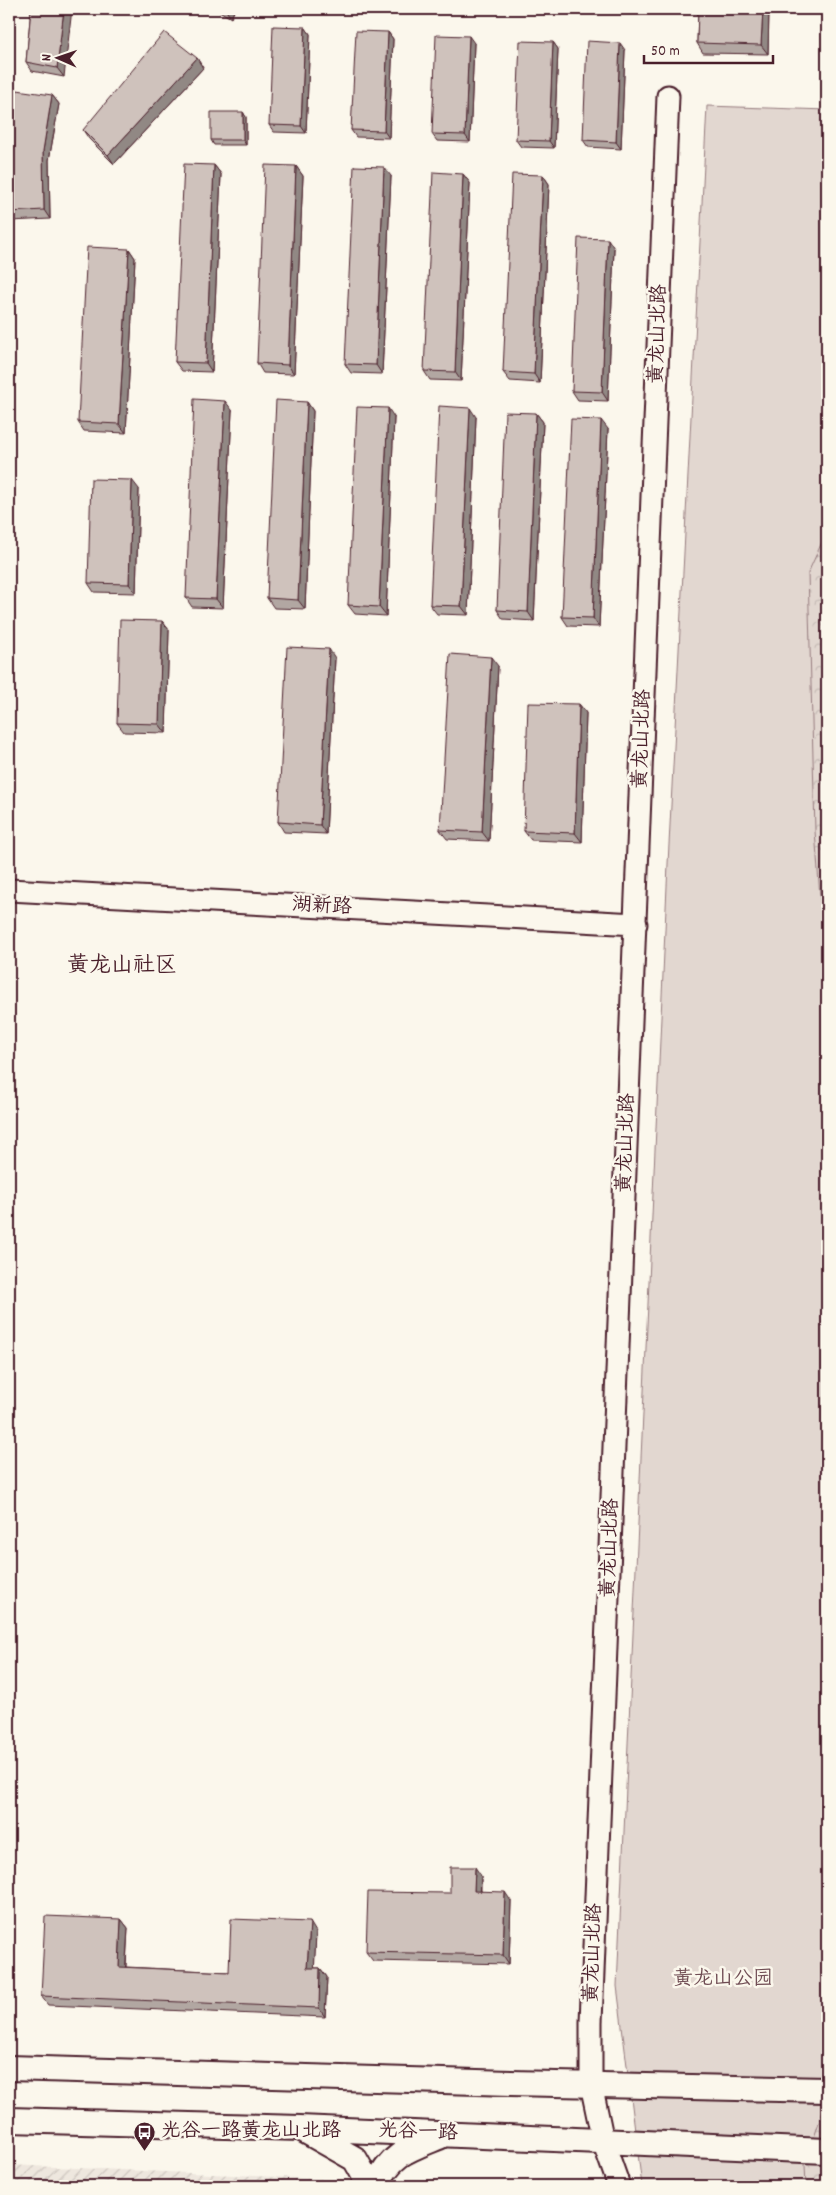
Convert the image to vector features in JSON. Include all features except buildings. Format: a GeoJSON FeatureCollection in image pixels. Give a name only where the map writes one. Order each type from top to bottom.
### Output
{"type":"FeatureCollection","features":[{"type":"Feature","properties":{"kind":"main road"},"geometry":{"type":"LineString","coordinates":[[9,2068],[827,2090]]}},
{"type":"Feature","properties":{"kind":"main road","name":"光谷一路"},"geometry":{"type":"LineString","coordinates":[[9,2120],[300,2128],[827,2151]]}},
{"type":"Feature","properties":{"kind":"main road"},"geometry":{"type":"LineString","coordinates":[[300,2128],[355,2159],[364,2175],[365,2186]]}},
{"type":"Feature","properties":{"kind":"main road"},"geometry":{"type":"LineString","coordinates":[[376,2186],[385,2168],[395,2158],[411,2148],[446,2134]]}},
{"type":"Feature","properties":{"kind":"street","name":"黄龙山北路"},"geometry":{"type":"LineString","coordinates":[[619,2186],[603,2141],[591,2084],[592,2012],[668,96]]}},
{"type":"Feature","properties":{"kind":"street","name":"湖新路"},"geometry":{"type":"LineString","coordinates":[[9,890],[636,924]]}},
{"type":"Feature","properties":{"kind":"shaded area"},"geometry":{"type":"Polygon","coordinates":[[[9,2165],[322,2179],[326,2186],[9,2186],[9,2165]]]}},
{"type":"Feature","properties":{"kind":"green space","name":"黄龙山公园"},"geometry":{"type":"Polygon","coordinates":[[[707,106],[827,110],[827,2186],[642,2186],[617,1986],[668,864],[707,106]]]}},
{"type":"Feature","properties":{"kind":"green space"},"geometry":{"type":"Polygon","coordinates":[[[827,531],[827,989],[815,831],[808,573],[827,531]]]}},
{"type":"Feature","properties":{"kind":"green space"},"geometry":{"type":"Polygon","coordinates":[[[827,2098],[827,2186],[806,2186],[805,2165],[827,2098]]]}},
{"type":"Feature","properties":{"kind":"place","name":"光谷一路黄龙山北路"},"geometry":{"type":"Point","coordinates":[145,2151]}},
{"type":"Feature","properties":{"kind":"district","name":"黄龙山社区"},"geometry":{"type":"Point","coordinates":[122,966]}}]}
